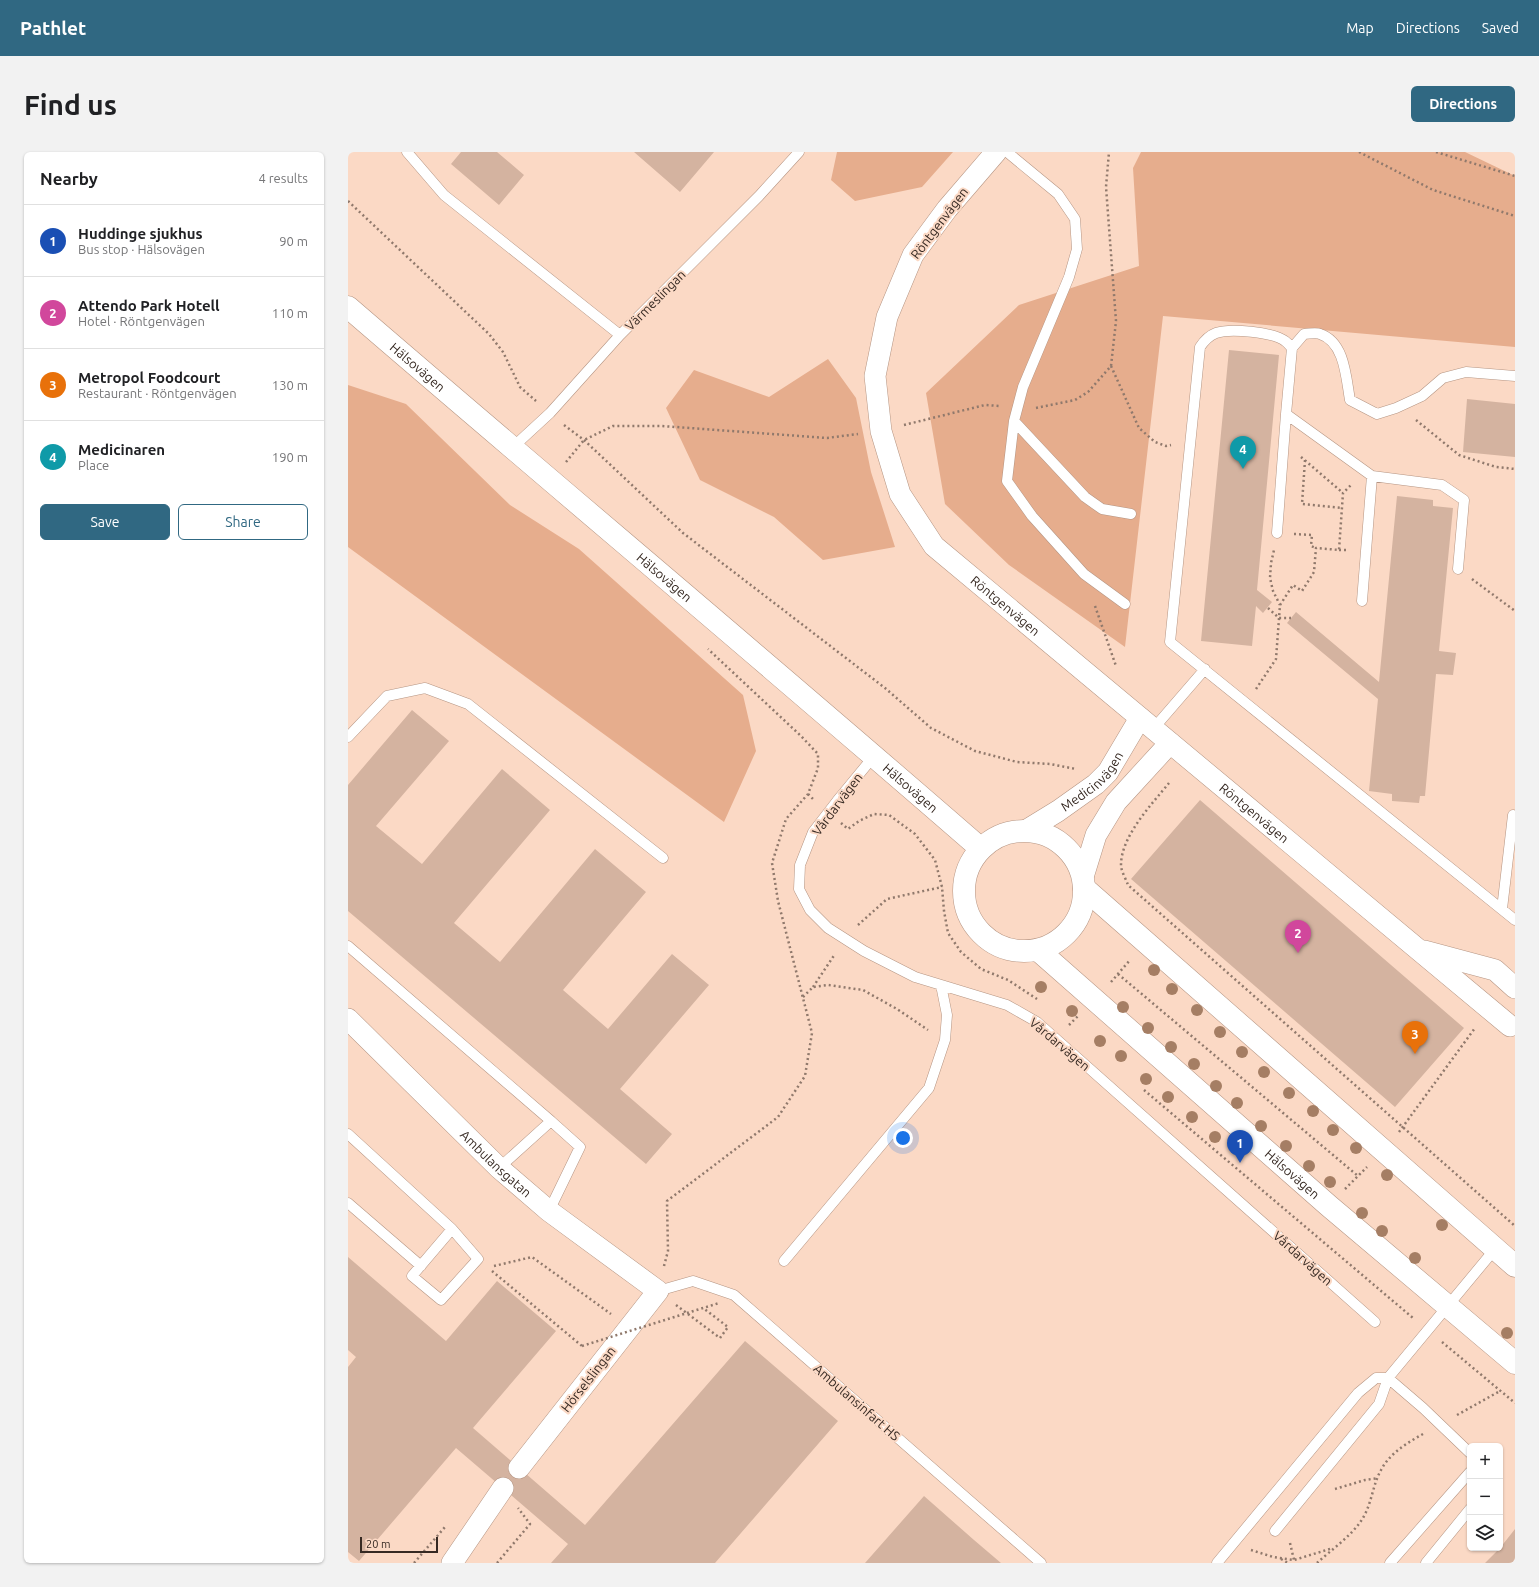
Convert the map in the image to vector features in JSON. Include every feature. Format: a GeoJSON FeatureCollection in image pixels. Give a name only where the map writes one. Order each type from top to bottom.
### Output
{"type":"FeatureCollection","features":[{"type":"Feature","properties":{"kind":"street","name":"Röntgenvägen"},"geometry":{"type":"LineString","coordinates":[[996,152],[947,209],[913,255],[887,317],[875,376],[882,431],[900,494],[934,546],[1512,1028]]}},
{"type":"Feature","properties":{"kind":"street","name":"Hälsovägen"},"geometry":{"type":"LineString","coordinates":[[348,306],[980,848]]}},
{"type":"Feature","properties":{"kind":"street","name":"Medicinvägen"},"geometry":{"type":"LineString","coordinates":[[1027,830],[1058,811],[1096,784],[1108,772],[1147,723]]}},
{"type":"Feature","properties":{"kind":"street"},"geometry":{"type":"LineString","coordinates":[[1170,743],[1116,802],[1096,835],[1083,882],[1083,904],[1077,920],[1067,934],[1054,944],[1038,950],[1021,952],[1004,948],[988,940],[976,928],[967,913],[963,896],[964,878],[970,862],[980,848],[999,836],[1010,832],[1027,830],[1046,834],[1063,844],[1075,859],[1083,882],[1145,942],[1515,1266]]}},
{"type":"Feature","properties":{"kind":"street","name":"Röntgenvägen"},"geometry":{"type":"LineString","coordinates":[[1416,949],[1495,970],[1515,988]]}},
{"type":"Feature","properties":{"kind":"street","name":"Hälsovägen"},"geometry":{"type":"LineString","coordinates":[[1038,950],[1329,1206],[1515,1363]]}},
{"type":"Feature","properties":{"kind":"street","name":"Ambulansgatan"},"geometry":{"type":"LineString","coordinates":[[348,1019],[499,1168],[549,1211],[658,1291]]}},
{"type":"Feature","properties":{"kind":"street","name":"Hörselslingan"},"geometry":{"type":"LineString","coordinates":[[519,1468],[658,1291]]}},
{"type":"Feature","properties":{"kind":"street"},"geometry":{"type":"LineString","coordinates":[[452,1563],[503,1488]]}},
{"type":"Feature","properties":{"kind":"lane"},"geometry":{"type":"LineString","coordinates":[[407,152],[444,195],[620,335]]}},
{"type":"Feature","properties":{"kind":"lane","name":"Värmeslingan"},"geometry":{"type":"LineString","coordinates":[[512,448],[550,412],[620,335],[759,196],[799,152]]}},
{"type":"Feature","properties":{"kind":"lane"},"geometry":{"type":"LineString","coordinates":[[1007,152],[1058,194],[1075,219],[1077,250],[1069,277],[1023,387],[1014,422],[1007,481],[1032,516],[1084,574],[1125,604]]}},
{"type":"Feature","properties":{"kind":"lane"},"geometry":{"type":"LineString","coordinates":[[1292,348],[1285,341],[1263,333],[1229,330],[1215,333],[1206,338],[1200,348],[1170,642],[1247,702],[1515,920]]}},
{"type":"Feature","properties":{"kind":"lane"},"geometry":{"type":"LineString","coordinates":[[1277,533],[1292,348],[1304,334],[1319,333],[1333,341],[1345,366],[1350,400],[1377,414],[1400,407],[1422,396],[1443,378],[1466,372],[1515,376]]}},
{"type":"Feature","properties":{"kind":"lane"},"geometry":{"type":"LineString","coordinates":[[1286,414],[1368,474],[1442,484],[1464,500],[1458,569]]}},
{"type":"Feature","properties":{"kind":"lane"},"geometry":{"type":"LineString","coordinates":[[1014,422],[1085,497],[1102,509],[1131,514]]}},
{"type":"Feature","properties":{"kind":"lane"},"geometry":{"type":"LineString","coordinates":[[1362,601],[1368,474]]}},
{"type":"Feature","properties":{"kind":"lane"},"geometry":{"type":"LineString","coordinates":[[1147,723],[1205,669]]}},
{"type":"Feature","properties":{"kind":"lane"},"geometry":{"type":"LineString","coordinates":[[348,737],[387,696],[425,688],[468,704],[663,858]]}},
{"type":"Feature","properties":{"kind":"lane","name":"Vårdarvägen"},"geometry":{"type":"LineString","coordinates":[[874,756],[813,832],[800,864],[799,889],[810,910],[828,928],[864,951],[915,978],[1007,1005],[1037,1022],[1375,1322]]}},
{"type":"Feature","properties":{"kind":"lane"},"geometry":{"type":"LineString","coordinates":[[1502,910],[1513,815]]}},
{"type":"Feature","properties":{"kind":"lane"},"geometry":{"type":"LineString","coordinates":[[348,946],[580,1147],[549,1211]]}},
{"type":"Feature","properties":{"kind":"lane"},"geometry":{"type":"LineString","coordinates":[[784,1261],[929,1088],[945,1040],[946,1015],[941,985]]}},
{"type":"Feature","properties":{"kind":"lane"},"geometry":{"type":"LineString","coordinates":[[499,1168],[551,1121]]}},
{"type":"Feature","properties":{"kind":"lane"},"geometry":{"type":"LineString","coordinates":[[348,1134],[452,1229],[478,1259],[441,1300],[412,1276],[452,1229]]}},
{"type":"Feature","properties":{"kind":"lane"},"geometry":{"type":"LineString","coordinates":[[348,1203],[421,1266]]}},
{"type":"Feature","properties":{"kind":"lane"},"geometry":{"type":"LineString","coordinates":[[1275,1531],[1379,1404],[1388,1378],[1495,1249]]}},
{"type":"Feature","properties":{"kind":"lane","name":"Ambulansinfart HS"},"geometry":{"type":"LineString","coordinates":[[658,1291],[693,1280],[734,1294],[1041,1563]]}},
{"type":"Feature","properties":{"kind":"lane"},"geometry":{"type":"LineString","coordinates":[[1217,1563],[1358,1393],[1376,1378],[1388,1378],[1441,1424],[1467,1450]]}},
{"type":"Feature","properties":{"kind":"lane"},"geometry":{"type":"LineString","coordinates":[[1390,1563],[1467,1475]]}},
{"type":"Feature","properties":{"kind":"lane"},"geometry":{"type":"LineString","coordinates":[[1426,1563],[1467,1513]]}},
{"type":"Feature","properties":{"kind":"path"},"geometry":{"type":"LineString","coordinates":[[1109,152],[1106,187],[1116,321],[1111,366],[1139,428],[1155,442],[1166,446]]}},
{"type":"Feature","properties":{"kind":"path"},"geometry":{"type":"LineString","coordinates":[[1359,152],[1433,190],[1515,216]]}},
{"type":"Feature","properties":{"kind":"path"},"geometry":{"type":"LineString","coordinates":[[1436,152],[1515,176]]}},
{"type":"Feature","properties":{"kind":"path"},"geometry":{"type":"LineString","coordinates":[[348,201],[489,334],[503,352],[520,386]]}},
{"type":"Feature","properties":{"kind":"path"},"geometry":{"type":"LineString","coordinates":[[1082,770],[1050,764],[1017,762],[975,751],[931,728],[885,688],[683,533],[584,440],[613,426],[662,426],[827,438],[882,431],[985,405],[1039,408],[1075,400],[1088,392],[1111,366]]}},
{"type":"Feature","properties":{"kind":"path"},"geometry":{"type":"LineString","coordinates":[[1400,407],[1459,455],[1496,467],[1515,469]]}},
{"type":"Feature","properties":{"kind":"path"},"geometry":{"type":"LineString","coordinates":[[1284,442],[1343,493]]}},
{"type":"Feature","properties":{"kind":"path"},"geometry":{"type":"LineString","coordinates":[[1305,460],[1302,504],[1342,508]]}},
{"type":"Feature","properties":{"kind":"path"},"geometry":{"type":"LineString","coordinates":[[1247,702],[1276,659],[1280,605],[1293,585],[1302,591],[1314,572],[1316,548],[1339,550],[1343,493],[1368,474]]}},
{"type":"Feature","properties":{"kind":"path"},"geometry":{"type":"LineString","coordinates":[[1277,533],[1271,563],[1270,578],[1273,591],[1280,605]]}},
{"type":"Feature","properties":{"kind":"path"},"geometry":{"type":"LineString","coordinates":[[1458,569],[1515,611]]}},
{"type":"Feature","properties":{"kind":"path"},"geometry":{"type":"LineString","coordinates":[[1084,574],[1118,671]]}},
{"type":"Feature","properties":{"kind":"path"},"geometry":{"type":"LineString","coordinates":[[1268,608],[1279,618],[1291,618]]}},
{"type":"Feature","properties":{"kind":"path"},"geometry":{"type":"LineString","coordinates":[[658,1291],[668,1251],[667,1201],[778,1117],[805,1076],[812,1033],[778,901],[772,863],[786,819],[808,794],[818,768],[818,754],[801,736],[703,644]]}},
{"type":"Feature","properties":{"kind":"path"},"geometry":{"type":"LineString","coordinates":[[1188,758],[1138,823],[1126,843],[1121,865],[1128,885],[1515,1226]]}},
{"type":"Feature","properties":{"kind":"path"},"geometry":{"type":"LineString","coordinates":[[828,812],[848,829],[859,821],[874,814],[889,816],[914,834],[935,860],[942,886],[948,933],[961,952],[981,969],[1008,980],[1042,1002]]}},
{"type":"Feature","properties":{"kind":"path"},"geometry":{"type":"LineString","coordinates":[[802,998],[813,987],[844,938],[887,899],[942,886]]}},
{"type":"Feature","properties":{"kind":"path"},"geometry":{"type":"LineString","coordinates":[[1069,1026],[1095,1000],[1166,918]]}},
{"type":"Feature","properties":{"kind":"path"},"geometry":{"type":"LineString","coordinates":[[1118,974],[1358,1176]]}},
{"type":"Feature","properties":{"kind":"path"},"geometry":{"type":"LineString","coordinates":[[813,987],[828,985],[863,990],[945,1040]]}},
{"type":"Feature","properties":{"kind":"path"},"geometry":{"type":"LineString","coordinates":[[1063,1021],[1075,1031]]}},
{"type":"Feature","properties":{"kind":"path"},"geometry":{"type":"LineString","coordinates":[[1329,1206],[1403,1127],[1478,1024]]}},
{"type":"Feature","properties":{"kind":"path"},"geometry":{"type":"LineString","coordinates":[[1141,1087],[1515,1403]]}},
{"type":"Feature","properties":{"kind":"path"},"geometry":{"type":"LineString","coordinates":[[630,1327],[532,1257],[488,1268],[582,1346],[719,1303]]}},
{"type":"Feature","properties":{"kind":"path"},"geometry":{"type":"LineString","coordinates":[[693,1317],[720,1338],[728,1327],[704,1308]]}},
{"type":"Feature","properties":{"kind":"path"},"geometry":{"type":"LineString","coordinates":[[1316,1563],[1350,1534],[1361,1522],[1369,1508],[1381,1470],[1392,1455],[1406,1444],[1500,1391]]}},
{"type":"Feature","properties":{"kind":"path"},"geometry":{"type":"LineString","coordinates":[[1332,1490],[1378,1478]]}},
{"type":"Feature","properties":{"kind":"path"},"geometry":{"type":"LineString","coordinates":[[497,1563],[530,1524],[503,1488]]}},
{"type":"Feature","properties":{"kind":"path"},"geometry":{"type":"LineString","coordinates":[[1292,1536],[1290,1542],[1294,1560]]}},
{"type":"Feature","properties":{"kind":"path"},"geometry":{"type":"LineString","coordinates":[[1234,1544],[1273,1557],[1294,1560],[1335,1547]]}},
{"type":"Feature","properties":{"kind":"path"},"geometry":{"type":"LineString","coordinates":[[1279,1558],[1288,1563]]}},
{"type":"Feature","properties":{"kind":"shaded area"},"geometry":{"type":"Polygon","coordinates":[[[837,152],[953,152],[922,187],[855,201],[831,180],[837,152]]]}},
{"type":"Feature","properties":{"kind":"shaded area"},"geometry":{"type":"Polygon","coordinates":[[[1141,152],[1465,152],[1515,176],[1515,347],[1163,316],[1125,647],[1009,565],[945,504],[926,393],[1019,305],[1139,266],[1133,168],[1141,152]]]}},
{"type":"Feature","properties":{"kind":"shaded area"},"geometry":{"type":"Polygon","coordinates":[[[828,359],[856,398],[871,472],[895,547],[823,560],[774,517],[700,480],[666,408],[694,370],[769,397],[828,359]]]}},
{"type":"Feature","properties":{"kind":"shaded area"},"geometry":{"type":"Polygon","coordinates":[[[348,385],[406,404],[510,505],[579,549],[743,695],[756,751],[724,822],[348,547],[348,385]]]}},
{"type":"Feature","properties":{"kind":"building"},"geometry":{"type":"Polygon","coordinates":[[[461,152],[497,152],[524,175],[499,205],[451,164],[461,152]]]}},
{"type":"Feature","properties":{"kind":"building"},"geometry":{"type":"Polygon","coordinates":[[[634,152],[714,152],[680,192],[634,152]]]}},
{"type":"Feature","properties":{"kind":"building"},"geometry":{"type":"Polygon","coordinates":[[[1229,350],[1279,355],[1257,590],[1272,602],[1263,613],[1256,606],[1252,646],[1201,641],[1229,350]]]}},
{"type":"Feature","properties":{"kind":"building"},"geometry":{"type":"Polygon","coordinates":[[[1467,399],[1515,404],[1515,457],[1463,452],[1467,399]]]}},
{"type":"Feature","properties":{"kind":"building"},"geometry":{"type":"Polygon","coordinates":[[[1397,496],[1433,500],[1433,506],[1453,508],[1439,651],[1456,653],[1453,675],[1436,674],[1425,796],[1420,796],[1419,803],[1392,801],[1392,794],[1369,791],[1378,699],[1287,623],[1296,612],[1379,682],[1397,496]]]}},
{"type":"Feature","properties":{"kind":"building"},"geometry":{"type":"Polygon","coordinates":[[[412,710],[449,741],[376,826],[422,864],[502,769],[550,810],[454,923],[500,962],[595,849],[646,892],[563,990],[608,1029],[672,954],[709,985],[620,1089],[672,1134],[646,1164],[348,911],[348,785],[412,710]]]}},
{"type":"Feature","properties":{"kind":"building"},"geometry":{"type":"Polygon","coordinates":[[[1200,800],[1464,1028],[1395,1107],[1131,879],[1200,800]]]}},
{"type":"Feature","properties":{"kind":"building"},"geometry":{"type":"Polygon","coordinates":[[[348,1257],[446,1341],[497,1281],[556,1331],[473,1428],[585,1525],[745,1341],[838,1421],[715,1563],[551,1563],[568,1544],[456,1448],[359,1561],[348,1552],[348,1367],[356,1357],[348,1350],[348,1257]]]}},
{"type":"Feature","properties":{"kind":"building"},"geometry":{"type":"Polygon","coordinates":[[[924,1496],[974,1540],[1001,1563],[865,1563],[924,1496]]]}},
{"type":"Feature","properties":{"kind":"building"},"geometry":{"type":"Polygon","coordinates":[[[1515,1529],[1515,1563],[1485,1563],[1497,1551],[1503,1551],[1503,1544],[1515,1529]]]}},
{"type":"Feature","properties":{"kind":"place","name":"Medicinaren"},"geometry":{"type":"Point","coordinates":[1243,469]}},
{"type":"Feature","properties":{"kind":"place","name":"Attendo Park Hotell"},"geometry":{"type":"Point","coordinates":[1298,953]}},
{"type":"Feature","properties":{"kind":"place","name":"Metropol Foodcourt"},"geometry":{"type":"Point","coordinates":[1415,1054]}},
{"type":"Feature","properties":{"kind":"place","name":"Huddinge sjukhus"},"geometry":{"type":"Point","coordinates":[1240,1163]}}]}
